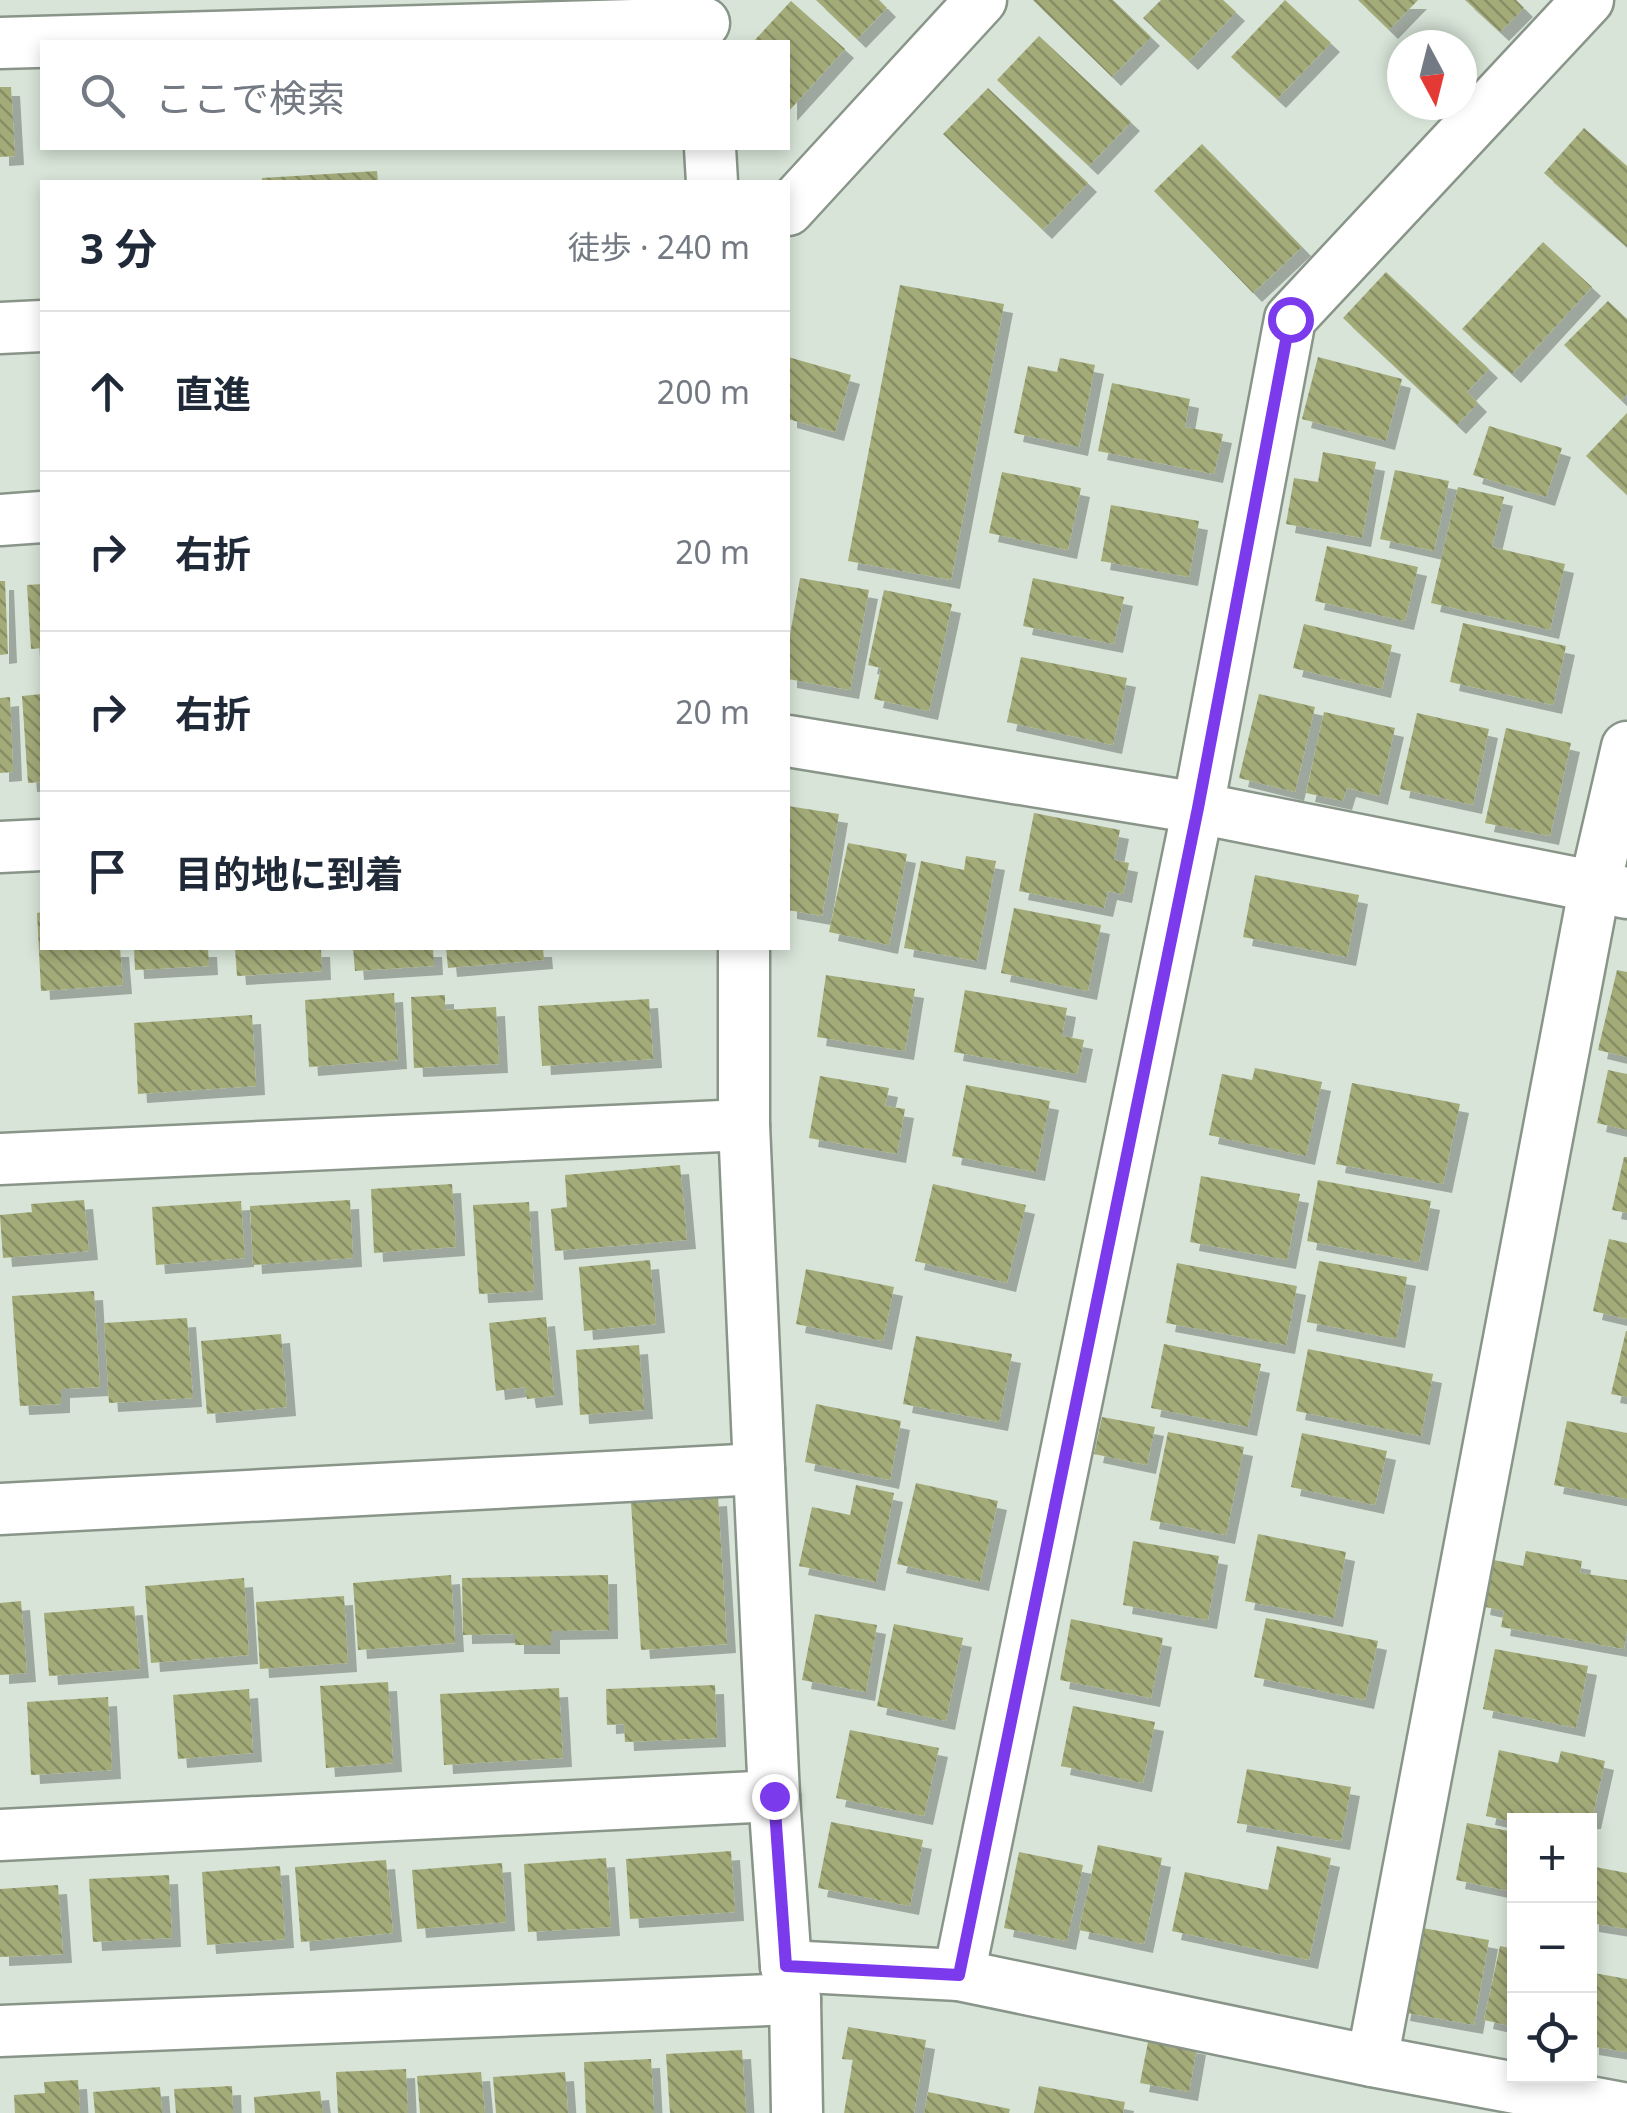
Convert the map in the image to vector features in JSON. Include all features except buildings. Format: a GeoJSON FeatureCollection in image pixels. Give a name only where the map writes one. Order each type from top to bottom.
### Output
{"type":"FeatureCollection","features":[{"type":"Feature","properties":{"kind":"street"},"geometry":{"type":"LineString","coordinates":[[790,208],[981,0]]}},
{"type":"Feature","properties":{"kind":"street"},"geometry":{"type":"LineString","coordinates":[[959,1975],[1198,808],[1290,319],[1588,0]]}},
{"type":"Feature","properties":{"kind":"street"},"geometry":{"type":"LineString","coordinates":[[101,40],[704,22]]}},
{"type":"Feature","properties":{"kind":"street"},"geometry":{"type":"LineString","coordinates":[[0,43],[40,42]]}},
{"type":"Feature","properties":{"kind":"street"},"geometry":{"type":"LineString","coordinates":[[710,150],[712,180]]}},
{"type":"Feature","properties":{"kind":"street"},"geometry":{"type":"LineString","coordinates":[[0,328],[40,326]]}},
{"type":"Feature","properties":{"kind":"street"},"geometry":{"type":"LineString","coordinates":[[0,520],[40,517]]}},
{"type":"Feature","properties":{"kind":"street"},"geometry":{"type":"LineString","coordinates":[[790,742],[1198,808],[1611,889]]}},
{"type":"Feature","properties":{"kind":"street"},"geometry":{"type":"LineString","coordinates":[[1372,2062],[1611,889],[1627,747]]}},
{"type":"Feature","properties":{"kind":"street"},"geometry":{"type":"LineString","coordinates":[[0,846],[40,845]]}},
{"type":"Feature","properties":{"kind":"street"},"geometry":{"type":"LineString","coordinates":[[744,950],[744,1125],[759,1469],[774,1796],[797,2113]]}},
{"type":"Feature","properties":{"kind":"street"},"geometry":{"type":"LineString","coordinates":[[0,1159],[744,1125]]}},
{"type":"Feature","properties":{"kind":"street"},"geometry":{"type":"LineString","coordinates":[[0,1508],[759,1469]]}},
{"type":"Feature","properties":{"kind":"street"},"geometry":{"type":"LineString","coordinates":[[0,1835],[774,1796]]}},
{"type":"Feature","properties":{"kind":"street"},"geometry":{"type":"LineString","coordinates":[[0,2031],[959,1975],[1372,2062],[1627,2109]]}},
{"type":"Feature","properties":{"kind":"route"},"geometry":{"type":"LineString","coordinates":[[774,1796],[786,1966],[959,1975],[1198,808],[1290,319]]}}]}
